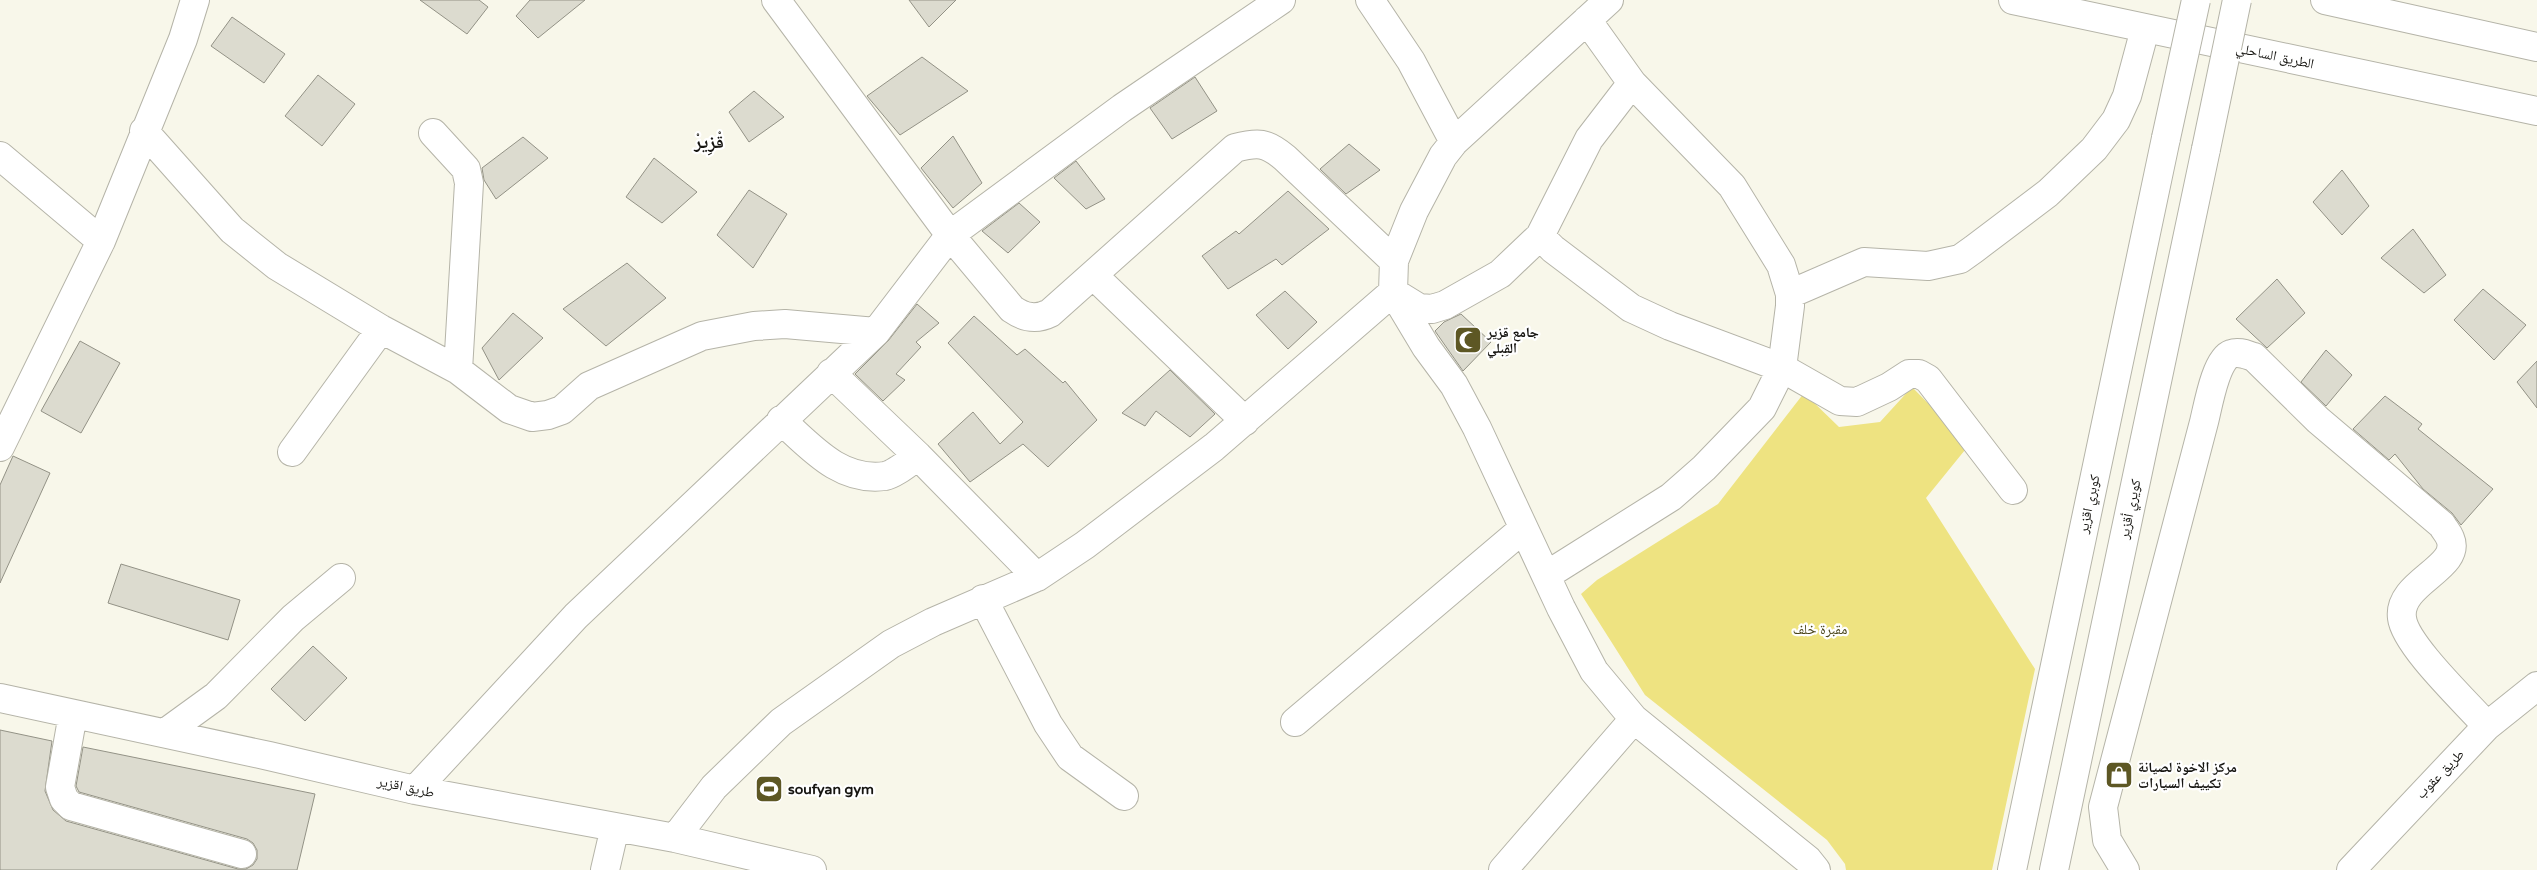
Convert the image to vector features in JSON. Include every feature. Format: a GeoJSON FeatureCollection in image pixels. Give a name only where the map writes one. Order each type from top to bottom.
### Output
{"type":"FeatureCollection","features":[{"type":"Feature","properties":{"kind":"main road"},"geometry":{"type":"LineString","coordinates":[[0,447],[101,241],[182,39],[195,0]]}},
{"type":"Feature","properties":{"kind":"main road"},"geometry":{"type":"LineString","coordinates":[[776,0],[950,235],[1012,309],[1030,318],[1042,317],[1050,313],[1235,148],[1255,142],[1273,148],[1285,158],[1394,261]]}},
{"type":"Feature","properties":{"kind":"main road"},"geometry":{"type":"LineString","coordinates":[[415,790],[576,616],[830,373],[876,332],[950,235],[1122,108],[1281,0]]}},
{"type":"Feature","properties":{"kind":"main road"},"geometry":{"type":"LineString","coordinates":[[1370,0],[1411,62],[1454,142]]}},
{"type":"Feature","properties":{"kind":"main road"},"geometry":{"type":"LineString","coordinates":[[1609,0],[1454,142],[1444,156],[1414,211],[1394,261],[1392,292],[1426,347],[1454,385],[1477,428],[1561,608],[1594,671],[1634,719],[1808,860],[1816,870]]}},
{"type":"Feature","properties":{"kind":"main road","name":"الطريق الساحلي"},"geometry":{"type":"LineString","coordinates":[[2013,0],[2537,111]]}},
{"type":"Feature","properties":{"kind":"main road","name":"كوبري اقزير"},"geometry":{"type":"LineString","coordinates":[[2012,870],[2196,0]]}},
{"type":"Feature","properties":{"kind":"main road","name":"كويري أقزير"},"geometry":{"type":"LineString","coordinates":[[2054,870],[2237,0]]}},
{"type":"Feature","properties":{"kind":"main road"},"geometry":{"type":"LineString","coordinates":[[2330,0],[2537,47]]}},
{"type":"Feature","properties":{"kind":"main road"},"geometry":{"type":"LineString","coordinates":[[1547,575],[1671,497],[1704,468],[1762,408],[1782,368],[1786,350],[1790,294],[1781,266],[1732,186],[1632,83],[1587,20]]}},
{"type":"Feature","properties":{"kind":"main road"},"geometry":{"type":"LineString","coordinates":[[1790,294],[1864,262],[1928,266],[1960,259],[1987,239],[2048,193],[2094,149],[2116,120],[2127,96],[2145,29]]}},
{"type":"Feature","properties":{"kind":"main road"},"geometry":{"type":"LineString","coordinates":[[1392,292],[1419,308],[1432,309],[1445,305],[1500,274],[1540,236],[1588,139],[1632,83]]}},
{"type":"Feature","properties":{"kind":"main road"},"geometry":{"type":"LineString","coordinates":[[144,131],[232,230],[277,266],[381,328],[458,370],[509,409],[532,418],[562,410],[589,386],[702,336],[754,326],[785,324],[876,332]]}},
{"type":"Feature","properties":{"kind":"main road"},"geometry":{"type":"LineString","coordinates":[[433,133],[466,169],[469,184],[458,370]]}},
{"type":"Feature","properties":{"kind":"main road"},"geometry":{"type":"LineString","coordinates":[[0,156],[101,241]]}},
{"type":"Feature","properties":{"kind":"main road"},"geometry":{"type":"LineString","coordinates":[[1540,236],[1553,249],[1631,308],[1670,326],[1782,368],[1848,403],[1856,402],[1889,387],[1909,374],[1920,374],[1928,379],[2013,490]]}},
{"type":"Feature","properties":{"kind":"main road"},"geometry":{"type":"LineString","coordinates":[[1093,275],[1245,421]]}},
{"type":"Feature","properties":{"kind":"main road"},"geometry":{"type":"LineString","coordinates":[[675,838],[714,787],[780,722],[891,644],[983,599],[1037,577],[1085,545],[1245,421],[1392,292]]}},
{"type":"Feature","properties":{"kind":"main road"},"geometry":{"type":"LineString","coordinates":[[292,452],[381,328]]}},
{"type":"Feature","properties":{"kind":"main road"},"geometry":{"type":"LineString","coordinates":[[2125,870],[2107,840],[2104,806],[2220,362],[2230,354],[2241,352],[2254,358],[2318,420],[2442,525],[2451,539],[2450,553],[2438,570],[2413,587],[2403,603],[2402,618],[2414,644],[2487,726]]}},
{"type":"Feature","properties":{"kind":"main road"},"geometry":{"type":"LineString","coordinates":[[830,373],[918,456],[1037,577]]}},
{"type":"Feature","properties":{"kind":"main road"},"geometry":{"type":"LineString","coordinates":[[781,420],[831,465],[854,475],[886,476],[918,456]]}},
{"type":"Feature","properties":{"kind":"main road"},"geometry":{"type":"LineString","coordinates":[[1295,722],[1523,529]]}},
{"type":"Feature","properties":{"kind":"main road"},"geometry":{"type":"LineString","coordinates":[[165,734],[216,696],[292,618],[341,578]]}},
{"type":"Feature","properties":{"kind":"main road"},"geometry":{"type":"LineString","coordinates":[[983,599],[1048,724],[1070,757],[1124,796]]}},
{"type":"Feature","properties":{"kind":"main road","name":"طريق عقوب"},"geometry":{"type":"LineString","coordinates":[[2351,870],[2487,726],[2535,693]]}},
{"type":"Feature","properties":{"kind":"main road","name":"طريق اقزير"},"geometry":{"type":"LineString","coordinates":[[0,698],[415,790],[675,838],[812,870]]}},
{"type":"Feature","properties":{"kind":"main road"},"geometry":{"type":"LineString","coordinates":[[72,714],[60,786],[64,799],[71,806],[242,854]]}},
{"type":"Feature","properties":{"kind":"main road"},"geometry":{"type":"LineString","coordinates":[[1503,870],[1634,719]]}},
{"type":"Feature","properties":{"kind":"main road"},"geometry":{"type":"LineString","coordinates":[[606,870],[615,827]]}},
{"type":"Feature","properties":{"kind":"green space","name":"مقبرة خلف"},"geometry":{"type":"Polygon","coordinates":[[[1912,387],[1969,445],[1926,498],[2035,669],[1992,870],[1846,870],[1845,864],[1827,840],[1645,695],[1581,594],[1597,580],[1718,504],[1804,393],[1839,427],[1880,422],[1912,387]]]}},
{"type":"Feature","properties":{"kind":"building"},"geometry":{"type":"Polygon","coordinates":[[[420,0],[479,0],[488,7],[467,34],[420,0]]]}},
{"type":"Feature","properties":{"kind":"building"},"geometry":{"type":"Polygon","coordinates":[[[530,0],[585,0],[538,38],[516,16],[530,0]]]}},
{"type":"Feature","properties":{"kind":"building"},"geometry":{"type":"Polygon","coordinates":[[[909,0],[956,0],[929,27],[909,0]]]}},
{"type":"Feature","properties":{"kind":"building"},"geometry":{"type":"Polygon","coordinates":[[[232,17],[285,54],[264,83],[211,46],[232,17]]]}},
{"type":"Feature","properties":{"kind":"building"},"geometry":{"type":"Polygon","coordinates":[[[922,57],[968,91],[900,135],[867,96],[922,57]]]}},
{"type":"Feature","properties":{"kind":"building"},"geometry":{"type":"Polygon","coordinates":[[[318,75],[355,104],[322,146],[285,116],[318,75]]]}},
{"type":"Feature","properties":{"kind":"building"},"geometry":{"type":"Polygon","coordinates":[[[1195,77],[1217,111],[1172,139],[1150,108],[1195,77]]]}},
{"type":"Feature","properties":{"kind":"building"},"geometry":{"type":"Polygon","coordinates":[[[754,91],[784,117],[749,142],[729,112],[754,91]]]}},
{"type":"Feature","properties":{"kind":"building"},"geometry":{"type":"Polygon","coordinates":[[[953,136],[982,183],[953,208],[921,168],[953,136]]]}},
{"type":"Feature","properties":{"kind":"building"},"geometry":{"type":"Polygon","coordinates":[[[523,137],[548,158],[496,199],[484,180],[482,168],[523,137]]]}},
{"type":"Feature","properties":{"kind":"building"},"geometry":{"type":"Polygon","coordinates":[[[1349,144],[1380,170],[1346,194],[1320,169],[1349,144]]]}},
{"type":"Feature","properties":{"kind":"building"},"geometry":{"type":"Polygon","coordinates":[[[654,158],[697,192],[662,223],[626,197],[654,158]]]}},
{"type":"Feature","properties":{"kind":"building"},"geometry":{"type":"Polygon","coordinates":[[[1076,161],[1105,199],[1086,209],[1054,178],[1076,161]]]}},
{"type":"Feature","properties":{"kind":"building"},"geometry":{"type":"Polygon","coordinates":[[[2342,170],[2369,206],[2342,235],[2313,202],[2342,170]]]}},
{"type":"Feature","properties":{"kind":"building"},"geometry":{"type":"Polygon","coordinates":[[[749,190],[787,214],[753,268],[717,235],[749,190]]]}},
{"type":"Feature","properties":{"kind":"building"},"geometry":{"type":"Polygon","coordinates":[[[1288,191],[1329,229],[1282,265],[1276,259],[1228,289],[1202,256],[1236,231],[1239,234],[1288,191]]]}},
{"type":"Feature","properties":{"kind":"building"},"geometry":{"type":"Polygon","coordinates":[[[1019,203],[1040,222],[1008,253],[982,231],[1019,203]]]}},
{"type":"Feature","properties":{"kind":"building"},"geometry":{"type":"Polygon","coordinates":[[[2413,229],[2446,275],[2424,293],[2381,258],[2413,229]]]}},
{"type":"Feature","properties":{"kind":"building"},"geometry":{"type":"Polygon","coordinates":[[[627,263],[666,298],[606,346],[563,309],[627,263]]]}},
{"type":"Feature","properties":{"kind":"building"},"geometry":{"type":"Polygon","coordinates":[[[2277,279],[2305,313],[2267,348],[2236,319],[2277,279]]]}},
{"type":"Feature","properties":{"kind":"building"},"geometry":{"type":"Polygon","coordinates":[[[2483,289],[2526,325],[2494,360],[2454,320],[2483,289]]]}},
{"type":"Feature","properties":{"kind":"building"},"geometry":{"type":"Polygon","coordinates":[[[1285,291],[1317,322],[1288,349],[1256,315],[1285,291]]]}},
{"type":"Feature","properties":{"kind":"building"},"geometry":{"type":"Polygon","coordinates":[[[917,304],[939,323],[916,342],[921,347],[896,374],[905,380],[883,401],[855,374],[888,341],[917,304]]]}},
{"type":"Feature","properties":{"kind":"building"},"geometry":{"type":"Polygon","coordinates":[[[513,313],[543,338],[499,380],[482,348],[513,313]]]}},
{"type":"Feature","properties":{"kind":"building"},"geometry":{"type":"Polygon","coordinates":[[[1461,314],[1491,342],[1463,371],[1435,331],[1444,322],[1461,314]]]}},
{"type":"Feature","properties":{"kind":"building"},"geometry":{"type":"Polygon","coordinates":[[[974,316],[1017,355],[1025,349],[1063,383],[1065,381],[1097,420],[1048,467],[1023,444],[970,482],[938,444],[973,412],[1000,444],[1023,422],[948,343],[974,316]]]}},
{"type":"Feature","properties":{"kind":"building"},"geometry":{"type":"Polygon","coordinates":[[[80,341],[120,363],[81,433],[41,411],[80,341]]]}},
{"type":"Feature","properties":{"kind":"building"},"geometry":{"type":"Polygon","coordinates":[[[2326,350],[2352,375],[2326,406],[2301,382],[2326,350]]]}},
{"type":"Feature","properties":{"kind":"building"},"geometry":{"type":"Polygon","coordinates":[[[2537,361],[2537,408],[2517,382],[2537,361]]]}},
{"type":"Feature","properties":{"kind":"building"},"geometry":{"type":"Polygon","coordinates":[[[1170,370],[1215,414],[1190,437],[1156,411],[1145,426],[1122,413],[1170,370]]]}},
{"type":"Feature","properties":{"kind":"building"},"geometry":{"type":"Polygon","coordinates":[[[2385,396],[2422,424],[2418,429],[2493,489],[2461,525],[2452,513],[2423,489],[2395,454],[2389,460],[2353,429],[2385,396]]]}},
{"type":"Feature","properties":{"kind":"building"},"geometry":{"type":"Polygon","coordinates":[[[13,456],[50,473],[0,583],[0,485],[13,456]]]}},
{"type":"Feature","properties":{"kind":"building"},"geometry":{"type":"Polygon","coordinates":[[[121,564],[240,600],[228,640],[108,603],[121,564]]]}},
{"type":"Feature","properties":{"kind":"building"},"geometry":{"type":"Polygon","coordinates":[[[313,646],[347,678],[305,721],[271,689],[313,646]]]}},
{"type":"Feature","properties":{"kind":"building"},"geometry":{"type":"Polygon","coordinates":[[[0,730],[52,741],[45,791],[53,810],[66,821],[238,869],[246,869],[253,865],[257,859],[257,850],[253,843],[247,839],[79,792],[76,786],[83,747],[315,794],[297,870],[0,870],[0,730]]]}},
{"type":"Feature","properties":{"kind":"place","name":"جامع قزير القِبلي"},"geometry":{"type":"Point","coordinates":[1468,340]}},
{"type":"Feature","properties":{"kind":"place","name":"مركز الاخوة لصيانة تكييف السيارات"},"geometry":{"type":"Point","coordinates":[2119,775]}},
{"type":"Feature","properties":{"kind":"place","name":"soufyan gym"},"geometry":{"type":"Point","coordinates":[769,789]}},
{"type":"Feature","properties":{"kind":"district","name":"قْزِيرْ"},"geometry":{"type":"Point","coordinates":[709,142]}}]}
